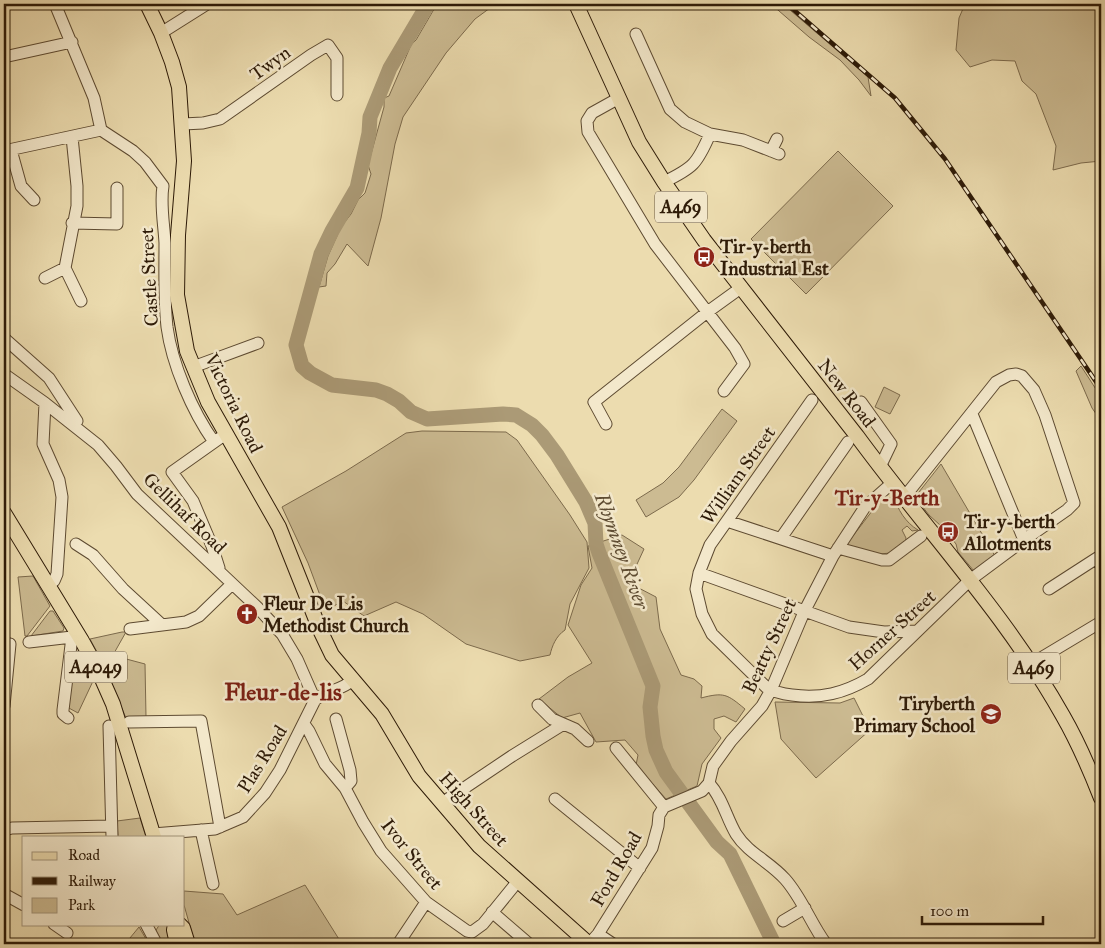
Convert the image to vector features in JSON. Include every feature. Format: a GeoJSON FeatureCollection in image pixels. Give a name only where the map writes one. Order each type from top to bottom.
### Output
{"type":"FeatureCollection","features":[{"type":"Feature","properties":{"kind":"main road","name":"Victoria Road"},"geometry":{"type":"LineString","coordinates":[[147,4],[161,33],[179,87],[183,124],[184,162],[176,266],[177,295],[181,324],[193,367],[208,402],[220,438],[279,527],[320,630],[332,655],[353,680]]}},
{"type":"Feature","properties":{"kind":"main road","name":"New Road"},"geometry":{"type":"LineString","coordinates":[[576,4],[639,142],[664,182],[704,240],[892,483],[970,580],[1031,664],[1063,716],[1087,763],[1101,798]]}},
{"type":"Feature","properties":{"kind":"main road","name":"A4049"},"geometry":{"type":"LineString","coordinates":[[4,513],[75,635],[98,670],[113,704],[154,835]]}},
{"type":"Feature","properties":{"kind":"main road","name":"High Street"},"geometry":{"type":"LineString","coordinates":[[353,680],[382,714],[419,776],[479,846],[592,941]]}},
{"type":"Feature","properties":{"kind":"main road"},"geometry":{"type":"LineString","coordinates":[[175,926],[177,944]]}},
{"type":"Feature","properties":{"kind":"main road"},"geometry":{"type":"LineString","coordinates":[[181,926],[188,944]]}},
{"type":"Feature","properties":{"kind":"street"},"geometry":{"type":"LineString","coordinates":[[55,4],[94,98],[101,130],[133,151],[145,162],[163,186],[182,190]]}},
{"type":"Feature","properties":{"kind":"street"},"geometry":{"type":"LineString","coordinates":[[161,33],[207,4]]}},
{"type":"Feature","properties":{"kind":"street"},"geometry":{"type":"LineString","coordinates":[[636,34],[670,109],[685,122],[710,134],[743,140],[775,153],[777,139]]}},
{"type":"Feature","properties":{"kind":"street"},"geometry":{"type":"LineString","coordinates":[[4,57],[72,42]]}},
{"type":"Feature","properties":{"kind":"street","name":"Twyn"},"geometry":{"type":"LineString","coordinates":[[183,124],[203,123],[220,119],[328,45],[337,58],[338,95]]}},
{"type":"Feature","properties":{"kind":"street"},"geometry":{"type":"LineString","coordinates":[[618,98],[592,113],[586,121],[588,132],[654,244],[735,348],[744,364],[724,392]]}},
{"type":"Feature","properties":{"kind":"street"},"geometry":{"type":"LineString","coordinates":[[34,200],[20,186],[7,151],[101,130]]}},
{"type":"Feature","properties":{"kind":"street"},"geometry":{"type":"LineString","coordinates":[[664,182],[688,171],[699,159],[710,134]]}},
{"type":"Feature","properties":{"kind":"street"},"geometry":{"type":"LineString","coordinates":[[72,137],[77,206],[72,223],[65,268],[81,301]]}},
{"type":"Feature","properties":{"kind":"street","name":"Castle Street"},"geometry":{"type":"LineString","coordinates":[[163,186],[164,279],[168,328],[184,386],[202,424],[220,438]]}},
{"type":"Feature","properties":{"kind":"street"},"geometry":{"type":"LineString","coordinates":[[72,223],[117,224],[117,188]]}},
{"type":"Feature","properties":{"kind":"street"},"geometry":{"type":"LineString","coordinates":[[163,202],[179,230]]}},
{"type":"Feature","properties":{"kind":"street"},"geometry":{"type":"LineString","coordinates":[[45,278],[65,268]]}},
{"type":"Feature","properties":{"kind":"street"},"geometry":{"type":"LineString","coordinates":[[606,424],[594,402],[706,313],[742,287]]}},
{"type":"Feature","properties":{"kind":"street"},"geometry":{"type":"LineString","coordinates":[[4,338],[50,378],[77,421]]}},
{"type":"Feature","properties":{"kind":"street"},"geometry":{"type":"LineString","coordinates":[[193,367],[258,343]]}},
{"type":"Feature","properties":{"kind":"street","name":"Gellihaf Road"},"geometry":{"type":"LineString","coordinates":[[4,374],[45,403],[98,445],[137,494],[257,607],[282,634],[297,659],[315,700]]}},
{"type":"Feature","properties":{"kind":"street","name":"Horner Street"},"geometry":{"type":"LineString","coordinates":[[771,690],[785,694],[811,696],[836,693],[853,688],[868,679],[970,580],[1074,503],[1045,415],[1029,382],[1016,374],[996,382],[972,414]]}},
{"type":"Feature","properties":{"kind":"street","name":"William Street"},"geometry":{"type":"LineString","coordinates":[[771,690],[737,660],[712,634],[702,614],[696,589],[699,573],[710,545],[812,400]]}},
{"type":"Feature","properties":{"kind":"street"},"geometry":{"type":"LineString","coordinates":[[861,402],[891,444],[880,467]]}},
{"type":"Feature","properties":{"kind":"street"},"geometry":{"type":"LineString","coordinates":[[45,403],[43,444],[59,480],[62,497],[57,574],[54,582],[48,586]]}},
{"type":"Feature","properties":{"kind":"street"},"geometry":{"type":"LineString","coordinates":[[903,496],[909,492],[972,414],[1024,540]]}},
{"type":"Feature","properties":{"kind":"street"},"geometry":{"type":"LineString","coordinates":[[220,438],[172,472],[193,501],[212,546],[220,571]]}},
{"type":"Feature","properties":{"kind":"street"},"geometry":{"type":"LineString","coordinates":[[781,538],[848,442]]}},
{"type":"Feature","properties":{"kind":"street","name":"Beatty Street"},"geometry":{"type":"LineString","coordinates":[[706,787],[713,766],[731,741],[762,706],[771,690],[804,612],[836,552],[865,507],[892,483]]}},
{"type":"Feature","properties":{"kind":"street"},"geometry":{"type":"LineString","coordinates":[[727,521],[781,538],[836,552],[882,560],[889,560],[921,536]]}},
{"type":"Feature","properties":{"kind":"street"},"geometry":{"type":"LineString","coordinates":[[76,544],[93,555],[124,589],[162,624]]}},
{"type":"Feature","properties":{"kind":"street"},"geometry":{"type":"LineString","coordinates":[[1049,589],[1096,558],[1101,565]]}},
{"type":"Feature","properties":{"kind":"street"},"geometry":{"type":"LineString","coordinates":[[699,573],[834,623],[862,630],[884,632],[918,631]]}},
{"type":"Feature","properties":{"kind":"street"},"geometry":{"type":"LineString","coordinates":[[130,629],[186,622],[202,615],[232,584]]}},
{"type":"Feature","properties":{"kind":"street"},"geometry":{"type":"LineString","coordinates":[[1031,664],[1079,633],[1101,622]]}},
{"type":"Feature","properties":{"kind":"street"},"geometry":{"type":"LineString","coordinates":[[4,706],[16,644],[75,635],[63,710],[63,714],[68,718]]}},
{"type":"Feature","properties":{"kind":"street"},"geometry":{"type":"LineString","coordinates":[[315,700],[321,695],[347,685],[353,680]]}},
{"type":"Feature","properties":{"kind":"street","name":"Plas Road"},"geometry":{"type":"LineString","coordinates":[[154,835],[215,829],[243,817],[265,793],[280,770],[315,700]]}},
{"type":"Feature","properties":{"kind":"street"},"geometry":{"type":"LineString","coordinates":[[538,705],[552,719],[574,730],[588,742]]}},
{"type":"Feature","properties":{"kind":"street"},"geometry":{"type":"LineString","coordinates":[[336,719],[350,770],[351,781],[346,788]]}},
{"type":"Feature","properties":{"kind":"street"},"geometry":{"type":"LineString","coordinates":[[129,722],[200,721],[220,827]]}},
{"type":"Feature","properties":{"kind":"street","name":"Ivor Street"},"geometry":{"type":"LineString","coordinates":[[304,724],[310,731],[325,764],[346,788],[363,822],[381,851],[426,902],[467,931],[476,930],[483,924],[518,880]]}},
{"type":"Feature","properties":{"kind":"street"},"geometry":{"type":"LineString","coordinates":[[442,803],[562,725]]}},
{"type":"Feature","properties":{"kind":"street"},"geometry":{"type":"LineString","coordinates":[[4,830],[12,828],[112,831],[109,726]]}},
{"type":"Feature","properties":{"kind":"street"},"geometry":{"type":"LineString","coordinates":[[616,748],[667,806],[706,787],[718,794],[736,834],[747,847],[784,878],[805,908],[826,944]]}},
{"type":"Feature","properties":{"kind":"street"},"geometry":{"type":"LineString","coordinates":[[555,799],[640,868]]}},
{"type":"Feature","properties":{"kind":"street","name":"Ford Road"},"geometry":{"type":"LineString","coordinates":[[592,941],[652,848],[659,815],[667,806]]}},
{"type":"Feature","properties":{"kind":"street"},"geometry":{"type":"LineString","coordinates":[[201,830],[213,884]]}},
{"type":"Feature","properties":{"kind":"street"},"geometry":{"type":"LineString","coordinates":[[4,894],[22,904]]}},
{"type":"Feature","properties":{"kind":"street"},"geometry":{"type":"LineString","coordinates":[[398,944],[426,902]]}},
{"type":"Feature","properties":{"kind":"street"},"geometry":{"type":"LineString","coordinates":[[783,921],[805,908]]}},
{"type":"Feature","properties":{"kind":"street"},"geometry":{"type":"LineString","coordinates":[[492,912],[529,944]]}},
{"type":"Feature","properties":{"kind":"street"},"geometry":{"type":"LineString","coordinates":[[57,926],[68,933]]}},
{"type":"Feature","properties":{"kind":"street"},"geometry":{"type":"LineString","coordinates":[[149,926],[155,941]]}},
{"type":"Feature","properties":{"kind":"street"},"geometry":{"type":"LineString","coordinates":[[592,941],[613,944]]}},
{"type":"Feature","properties":{"kind":"green space"},"geometry":{"type":"Polygon","coordinates":[[[437,4],[508,4],[490,8],[475,19],[446,53],[403,117],[395,144],[381,218],[368,266],[347,244],[327,273],[326,286],[319,287],[328,256],[341,227],[351,214],[358,200],[365,193],[371,174],[368,165],[384,107],[384,98],[389,96],[411,45],[416,40],[437,4]]]}},
{"type":"Feature","properties":{"kind":"green space"},"geometry":{"type":"Polygon","coordinates":[[[771,4],[783,4],[868,77],[871,96],[840,60],[809,37],[771,4]]]}},
{"type":"Feature","properties":{"kind":"green space"},"geometry":{"type":"Polygon","coordinates":[[[965,4],[1101,4],[1101,161],[1081,163],[1053,170],[1056,146],[1036,94],[1022,81],[1015,61],[992,60],[970,67],[956,50],[959,18],[965,4]]]}},
{"type":"Feature","properties":{"kind":"green space"},"geometry":{"type":"Polygon","coordinates":[[[838,151],[893,206],[806,294],[751,239],[838,151]]]}},
{"type":"Feature","properties":{"kind":"green space"},"geometry":{"type":"Polygon","coordinates":[[[1081,366],[1101,397],[1101,421],[1092,408],[1076,371],[1081,366]]]}},
{"type":"Feature","properties":{"kind":"green space"},"geometry":{"type":"Polygon","coordinates":[[[884,387],[900,395],[890,414],[875,407],[884,387]]]}},
{"type":"Feature","properties":{"kind":"green space"},"geometry":{"type":"Polygon","coordinates":[[[722,409],[737,421],[694,480],[679,497],[646,517],[636,500],[663,483],[679,467],[722,409]]]}},
{"type":"Feature","properties":{"kind":"green space"},"geometry":{"type":"Polygon","coordinates":[[[422,431],[506,432],[517,440],[587,542],[589,568],[570,604],[565,630],[555,641],[550,655],[520,661],[466,644],[423,614],[396,602],[364,616],[343,601],[332,607],[324,606],[308,563],[282,507],[346,471],[406,433],[422,431]]]}},
{"type":"Feature","properties":{"kind":"green space"},"geometry":{"type":"Polygon","coordinates":[[[941,464],[995,556],[974,571],[958,552],[948,529],[946,530],[929,515],[915,497],[941,464]]]}},
{"type":"Feature","properties":{"kind":"green space"},"geometry":{"type":"Polygon","coordinates":[[[894,496],[897,506],[903,515],[918,530],[912,531],[907,526],[902,530],[906,538],[905,544],[891,553],[879,554],[846,545],[879,502],[894,496]]]}},
{"type":"Feature","properties":{"kind":"green space"},"geometry":{"type":"Polygon","coordinates":[[[622,535],[644,549],[632,575],[633,585],[656,597],[660,629],[681,675],[694,679],[702,686],[701,698],[715,695],[729,697],[745,709],[736,722],[724,716],[714,719],[714,729],[721,738],[702,764],[697,786],[666,799],[636,765],[638,755],[625,740],[596,742],[580,713],[562,718],[539,699],[568,677],[592,663],[568,625],[581,585],[592,568],[588,546],[622,535]]]}},
{"type":"Feature","properties":{"kind":"green space"},"geometry":{"type":"Polygon","coordinates":[[[33,576],[50,606],[27,636],[25,636],[18,577],[33,576]]]}},
{"type":"Feature","properties":{"kind":"green space"},"geometry":{"type":"Polygon","coordinates":[[[50,611],[53,611],[64,628],[63,631],[31,636],[50,611]]]}},
{"type":"Feature","properties":{"kind":"green space"},"geometry":{"type":"Polygon","coordinates":[[[126,632],[113,655],[103,663],[90,639],[126,632]]]}},
{"type":"Feature","properties":{"kind":"green space"},"geometry":{"type":"Polygon","coordinates":[[[77,647],[94,679],[78,713],[67,707],[75,649],[77,647]]]}},
{"type":"Feature","properties":{"kind":"green space"},"geometry":{"type":"Polygon","coordinates":[[[115,656],[145,664],[146,717],[126,718],[104,666],[115,656]]]}},
{"type":"Feature","properties":{"kind":"green space"},"geometry":{"type":"Polygon","coordinates":[[[854,698],[870,730],[816,778],[781,739],[775,702],[840,703],[854,698]]]}},
{"type":"Feature","properties":{"kind":"green space"},"geometry":{"type":"Polygon","coordinates":[[[140,818],[146,836],[118,836],[117,821],[140,818]]]}},
{"type":"Feature","properties":{"kind":"green space"},"geometry":{"type":"Polygon","coordinates":[[[305,885],[342,944],[195,944],[185,909],[185,891],[223,894],[237,915],[305,885]]]}},
{"type":"Feature","properties":{"kind":"green space"},"geometry":{"type":"Polygon","coordinates":[[[159,926],[167,926],[171,944],[155,944],[156,930],[159,926]]]}},
{"type":"Feature","properties":{"kind":"green space"},"geometry":{"type":"Polygon","coordinates":[[[139,927],[149,944],[125,944],[139,927]]]}},
{"type":"Feature","properties":{"kind":"waterway","name":"Rhymney River"},"geometry":{"type":"LineString","coordinates":[[428,4],[390,68],[370,117],[369,133],[357,188],[321,254],[296,345],[302,366],[310,373],[332,385],[376,390],[387,394],[399,401],[411,412],[427,419],[503,414],[516,415],[532,425],[542,435],[557,455],[586,502],[595,523],[596,544],[599,553],[653,686],[650,707],[653,736],[656,750],[666,772],[717,842],[730,854],[774,944]]}},
{"type":"Feature","properties":{"kind":"railway"},"geometry":{"type":"LineString","coordinates":[[787,4],[895,98],[945,159],[1101,389]]}},
{"type":"Feature","properties":{"kind":"place","name":"Tir-y-berth Industrial Est"},"geometry":{"type":"Point","coordinates":[704,257]}},
{"type":"Feature","properties":{"kind":"place","name":"Tir-y-berth Allotments"},"geometry":{"type":"Point","coordinates":[948,532]}},
{"type":"Feature","properties":{"kind":"place","name":"Fleur De Lis Methodist Church"},"geometry":{"type":"Point","coordinates":[247,614]}},
{"type":"Feature","properties":{"kind":"place","name":"Tiryberth Primary School"},"geometry":{"type":"Point","coordinates":[991,714]}},
{"type":"Feature","properties":{"kind":"district","name":"Tir-y-Berth"},"geometry":{"type":"Point","coordinates":[887,498]}},
{"type":"Feature","properties":{"kind":"district","name":"Fleur-de-lis"},"geometry":{"type":"Point","coordinates":[283,692]}}]}
